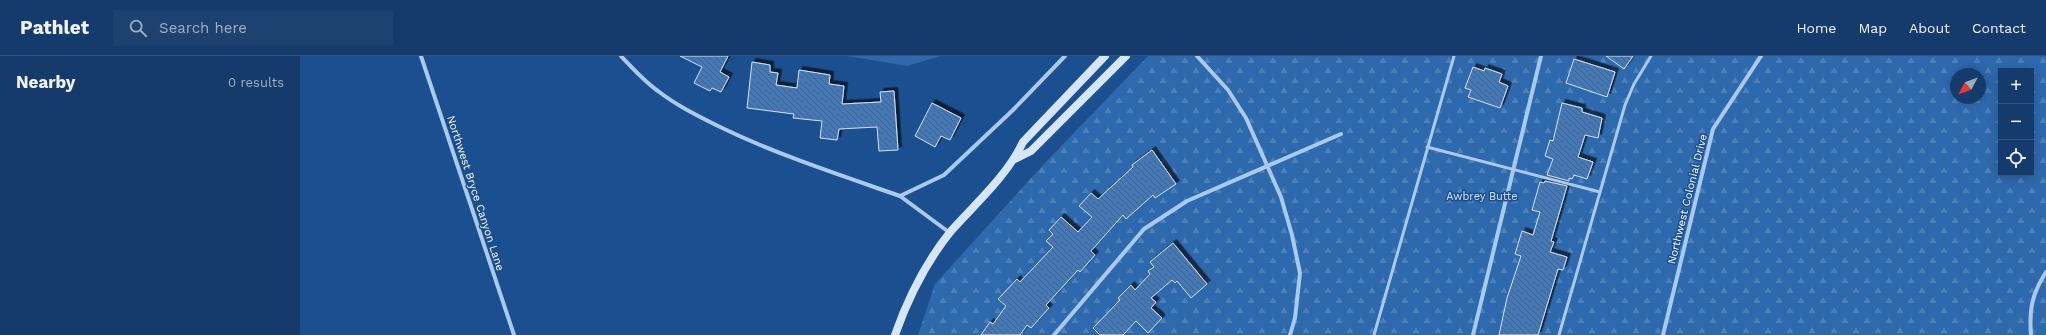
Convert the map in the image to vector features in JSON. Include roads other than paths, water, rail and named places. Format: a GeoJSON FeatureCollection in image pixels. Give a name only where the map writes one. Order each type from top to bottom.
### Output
{"type":"FeatureCollection","features":[{"type":"Feature","properties":{"kind":"main road"},"geometry":{"type":"LineString","coordinates":[[895,335],[915,287],[950,233],[1015,159],[1023,142],[1105,56]]}},
{"type":"Feature","properties":{"kind":"main road"},"geometry":{"type":"LineString","coordinates":[[1015,159],[1032,151],[1126,56]]}},
{"type":"Feature","properties":{"kind":"street","name":"Northwest Bryce Canyon Lane"},"geometry":{"type":"LineString","coordinates":[[421,56],[514,335]]}},
{"type":"Feature","properties":{"kind":"street"},"geometry":{"type":"LineString","coordinates":[[621,56],[659,92],[700,117],[748,140],[807,164],[900,196],[950,233]]}},
{"type":"Feature","properties":{"kind":"street"},"geometry":{"type":"LineString","coordinates":[[900,196],[944,175],[1013,110],[1065,56]]}},
{"type":"Feature","properties":{"kind":"street"},"geometry":{"type":"LineString","coordinates":[[1197,56],[1228,90],[1246,118],[1281,197],[1292,236],[1300,274],[1295,318],[1290,335]]}},
{"type":"Feature","properties":{"kind":"street"},"geometry":{"type":"LineString","coordinates":[[1473,335],[1541,56]]}},
{"type":"Feature","properties":{"kind":"street","name":"Northwest Colonial Drive"},"geometry":{"type":"LineString","coordinates":[[1663,335],[1713,129],[1761,56]]}},
{"type":"Feature","properties":{"kind":"street"},"geometry":{"type":"LineString","coordinates":[[1054,335],[1144,229],[1187,201],[1342,134]]}},
{"type":"Feature","properties":{"kind":"street"},"geometry":{"type":"LineString","coordinates":[[2031,335],[2029,313],[2036,287],[2046,272]]}},
{"type":"Feature","properties":{"kind":"lane"},"geometry":{"type":"LineString","coordinates":[[1374,335],[1454,56]]}},
{"type":"Feature","properties":{"kind":"lane"},"geometry":{"type":"LineString","coordinates":[[1559,335],[1625,104],[1634,84],[1651,56]]}},
{"type":"Feature","properties":{"kind":"lane"},"geometry":{"type":"LineString","coordinates":[[1427,147],[1600,192]]}},
{"type":"Feature","properties":{"kind":"park label","name":"Awbrey Butte"},"geometry":{"type":"Point","coordinates":[1482,196]}}]}
